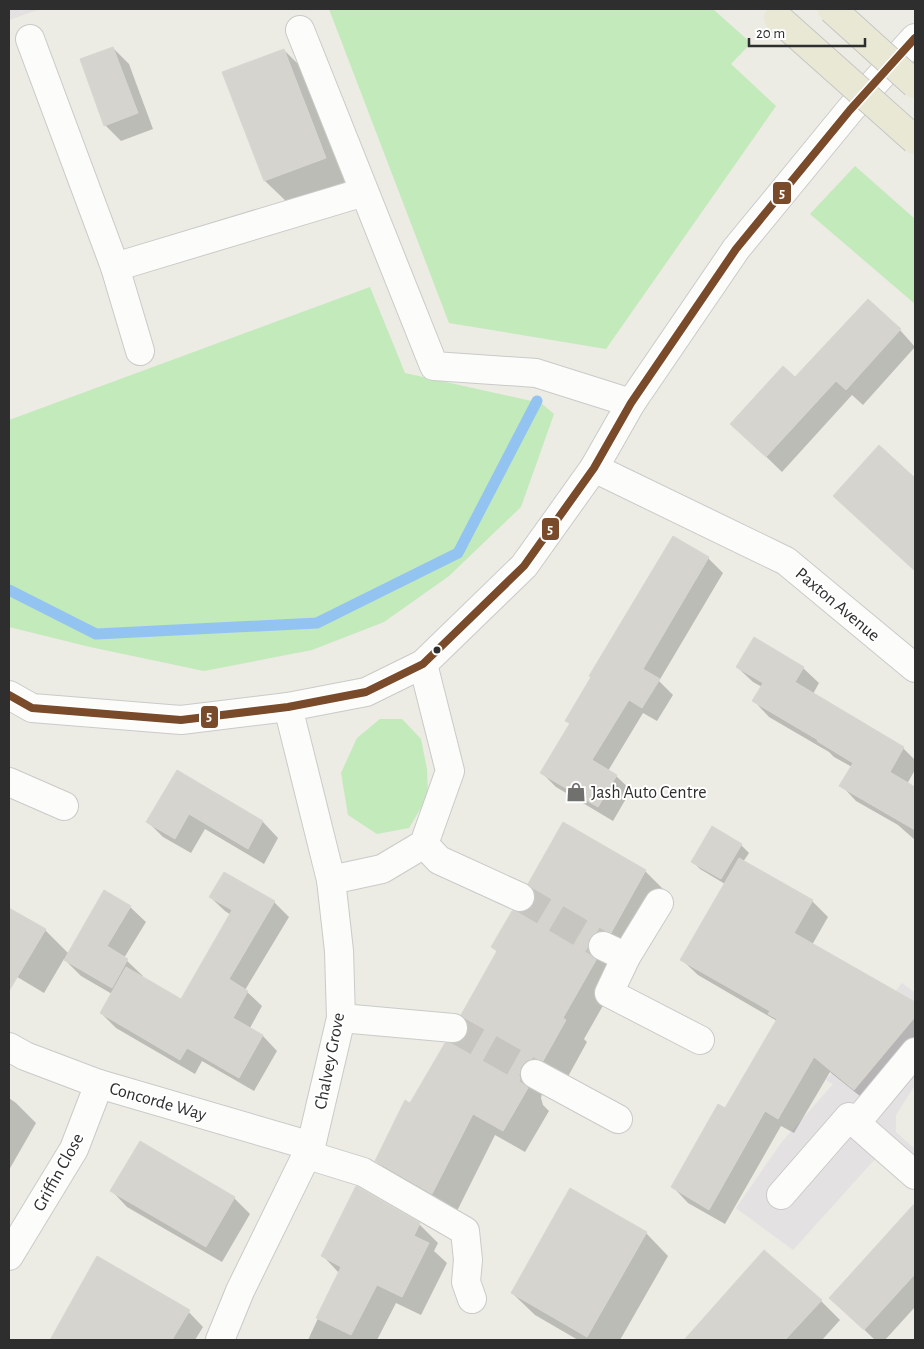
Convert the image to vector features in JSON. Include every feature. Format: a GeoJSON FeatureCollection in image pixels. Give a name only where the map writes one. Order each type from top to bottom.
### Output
{"type":"FeatureCollection","features":[{"type":"Feature","properties":{"kind":"main road"},"geometry":{"type":"LineString","coordinates":[[832,9],[915,84]]}},
{"type":"Feature","properties":{"kind":"main road"},"geometry":{"type":"LineString","coordinates":[[778,18],[915,140]]}},
{"type":"Feature","properties":{"kind":"street"},"geometry":{"type":"LineString","coordinates":[[300,30],[434,366],[536,373],[631,403]]}},
{"type":"Feature","properties":{"kind":"street"},"geometry":{"type":"LineString","coordinates":[[9,695],[32,708],[181,720],[288,706],[366,692],[423,664],[524,566],[594,468],[631,403],[736,249],[850,110],[915,38]]}},
{"type":"Feature","properties":{"kind":"street"},"geometry":{"type":"LineString","coordinates":[[30,39],[115,267],[140,351]]}},
{"type":"Feature","properties":{"kind":"street"},"geometry":{"type":"LineString","coordinates":[[115,267],[364,192]]}},
{"type":"Feature","properties":{"kind":"street","name":"Paxton Avenue"},"geometry":{"type":"LineString","coordinates":[[594,468],[786,560],[915,668]]}},
{"type":"Feature","properties":{"kind":"street"},"geometry":{"type":"LineString","coordinates":[[331,880],[382,869],[424,844],[450,771],[423,664]]}},
{"type":"Feature","properties":{"kind":"street","name":"Chalvey Grove"},"geometry":{"type":"LineString","coordinates":[[220,1340],[240,1291],[310,1151],[341,1018],[339,950],[331,880],[288,706]]}},
{"type":"Feature","properties":{"kind":"street"},"geometry":{"type":"LineString","coordinates":[[9,782],[64,806]]}},
{"type":"Feature","properties":{"kind":"street"},"geometry":{"type":"LineString","coordinates":[[424,844],[439,860],[520,897]]}},
{"type":"Feature","properties":{"kind":"street"},"geometry":{"type":"LineString","coordinates":[[659,903],[615,951],[609,993],[700,1040]]}},
{"type":"Feature","properties":{"kind":"street"},"geometry":{"type":"LineString","coordinates":[[341,1018],[453,1028]]}},
{"type":"Feature","properties":{"kind":"street","name":"Concorde Way"},"geometry":{"type":"LineString","coordinates":[[9,1047],[25,1056],[99,1084],[310,1151],[362,1172],[465,1231],[468,1260],[466,1282],[472,1299]]}},
{"type":"Feature","properties":{"kind":"street"},"geometry":{"type":"LineString","coordinates":[[856,1123],[915,1052]]}},
{"type":"Feature","properties":{"kind":"street"},"geometry":{"type":"LineString","coordinates":[[535,1074],[618,1119]]}},
{"type":"Feature","properties":{"kind":"street","name":"Griffin Close"},"geometry":{"type":"LineString","coordinates":[[9,1256],[74,1149],[99,1084]]}},
{"type":"Feature","properties":{"kind":"street"},"geometry":{"type":"LineString","coordinates":[[781,1195],[849,1117],[915,1175]]}},
{"type":"Feature","properties":{"kind":"shaded area"},"geometry":{"type":"Polygon","coordinates":[[[9,9],[40,9],[9,20],[9,9]]]}},
{"type":"Feature","properties":{"kind":"shaded area"},"geometry":{"type":"Polygon","coordinates":[[[902,983],[915,993],[915,1085],[896,1115],[896,1132],[915,1149],[915,1173],[886,1147],[793,1250],[736,1208],[781,1143],[833,1084],[826,1080],[902,983]]]}},
{"type":"Feature","properties":{"kind":"green space"},"geometry":{"type":"Polygon","coordinates":[[[329,9],[713,9],[751,43],[731,64],[776,106],[606,349],[449,323],[329,9]]]}},
{"type":"Feature","properties":{"kind":"green space"},"geometry":{"type":"Polygon","coordinates":[[[855,166],[915,219],[915,304],[810,214],[855,166]]]}},
{"type":"Feature","properties":{"kind":"green space"},"geometry":{"type":"Polygon","coordinates":[[[370,287],[405,373],[541,403],[554,414],[521,507],[449,576],[384,622],[312,650],[204,671],[90,647],[9,627],[9,420],[370,287]]]}},
{"type":"Feature","properties":{"kind":"green space"},"geometry":{"type":"Polygon","coordinates":[[[380,719],[402,719],[421,739],[427,769],[428,796],[409,828],[377,834],[348,815],[341,773],[357,738],[380,719]]]}},
{"type":"Feature","properties":{"kind":"building"},"geometry":{"type":"Polygon","coordinates":[[[113,47],[138,113],[104,126],[80,59],[113,47]]]}},
{"type":"Feature","properties":{"kind":"building"},"geometry":{"type":"Polygon","coordinates":[[[284,49],[326,158],[264,181],[222,72],[284,49]]]}},
{"type":"Feature","properties":{"kind":"building"},"geometry":{"type":"Polygon","coordinates":[[[868,299],[901,329],[846,390],[836,381],[766,457],[730,424],[783,366],[795,377],[868,299]]]}},
{"type":"Feature","properties":{"kind":"building"},"geometry":{"type":"Polygon","coordinates":[[[879,445],[915,478],[915,571],[833,496],[879,445]]]}},
{"type":"Feature","properties":{"kind":"building"},"geometry":{"type":"Polygon","coordinates":[[[673,536],[709,557],[643,669],[660,679],[642,708],[629,700],[592,760],[617,775],[598,807],[540,773],[570,723],[565,721],[591,677],[589,676],[673,536]]]}},
{"type":"Feature","properties":{"kind":"building"},"geometry":{"type":"Polygon","coordinates":[[[754,637],[804,667],[795,682],[904,747],[890,772],[915,787],[915,830],[839,786],[853,763],[752,701],[763,683],[736,667],[754,637]]]}},
{"type":"Feature","properties":{"kind":"building"},"geometry":{"type":"Polygon","coordinates":[[[177,770],[263,821],[248,849],[189,814],[175,839],[146,822],[177,770]]]}},
{"type":"Feature","properties":{"kind":"building"},"geometry":{"type":"Polygon","coordinates":[[[563,822],[646,870],[611,933],[601,931],[595,933],[589,939],[588,948],[590,954],[596,960],[563,1018],[566,1020],[543,1061],[534,1058],[526,1061],[521,1067],[519,1075],[521,1082],[528,1088],[503,1131],[473,1114],[432,1194],[375,1161],[405,1100],[410,1103],[445,1043],[459,1042],[466,1037],[468,1030],[467,1022],[461,1015],[497,951],[491,947],[512,911],[522,912],[534,904],[535,895],[533,888],[528,884],[563,822]]]}},
{"type":"Feature","properties":{"kind":"building"},"geometry":{"type":"Polygon","coordinates":[[[712,826],[742,844],[721,879],[691,862],[712,826]]]}},
{"type":"Feature","properties":{"kind":"building"},"geometry":{"type":"Polygon","coordinates":[[[739,858],[813,900],[794,933],[915,1002],[915,1017],[854,1090],[814,1057],[778,1119],[765,1111],[709,1210],[671,1187],[718,1104],[725,1108],[777,1019],[768,1014],[770,1011],[680,960],[739,858]]]}},
{"type":"Feature","properties":{"kind":"building"},"geometry":{"type":"Polygon","coordinates":[[[224,872],[275,901],[229,979],[248,991],[233,1018],[263,1035],[239,1078],[187,1048],[180,1060],[100,1013],[126,967],[181,999],[232,910],[209,897],[224,872]]]}},
{"type":"Feature","properties":{"kind":"building"},"geometry":{"type":"Polygon","coordinates":[[[104,890],[131,906],[107,946],[128,959],[112,988],[64,960],[104,890]]]}},
{"type":"Feature","properties":{"kind":"building"},"geometry":{"type":"Polygon","coordinates":[[[9,908],[46,929],[9,991],[9,908]]]}},
{"type":"Feature","properties":{"kind":"building"},"geometry":{"type":"Polygon","coordinates":[[[140,1141],[235,1197],[206,1247],[110,1191],[140,1141]]]}},
{"type":"Feature","properties":{"kind":"building"},"geometry":{"type":"Polygon","coordinates":[[[356,1186],[420,1223],[414,1236],[429,1243],[402,1297],[377,1285],[351,1335],[316,1318],[341,1267],[321,1256],[356,1186]]]}},
{"type":"Feature","properties":{"kind":"building"},"geometry":{"type":"Polygon","coordinates":[[[570,1188],[647,1232],[587,1337],[511,1293],[570,1188]]]}},
{"type":"Feature","properties":{"kind":"building"},"geometry":{"type":"Polygon","coordinates":[[[915,1203],[915,1274],[864,1330],[829,1298],[915,1203]]]}},
{"type":"Feature","properties":{"kind":"building"},"geometry":{"type":"Polygon","coordinates":[[[764,1250],[822,1300],[785,1340],[684,1340],[764,1250]]]}},
{"type":"Feature","properties":{"kind":"building"},"geometry":{"type":"Polygon","coordinates":[[[97,1256],[190,1310],[172,1340],[50,1340],[97,1256]]]}},
{"type":"Feature","properties":{"kind":"waterway"},"geometry":{"type":"LineString","coordinates":[[9,590],[96,634],[317,623],[458,553],[537,401]]}},
{"type":"Feature","properties":{"kind":"tunnel"},"geometry":{"type":"LineString","coordinates":[[520,897],[603,946]]}},
{"type":"Feature","properties":{"kind":"tunnel"},"geometry":{"type":"LineString","coordinates":[[453,1028],[535,1074]]}},
{"type":"Feature","properties":{"kind":"transit line","name":"5"},"geometry":{"type":"LineString","coordinates":[[9,695],[32,708],[181,720],[288,707],[366,692],[423,664],[524,566],[594,468],[631,403],[736,249],[850,110],[915,38]]}},
{"type":"Feature","properties":{"kind":"place","name":"Jash Auto Centre"},"geometry":{"type":"Point","coordinates":[576,792]}}]}
